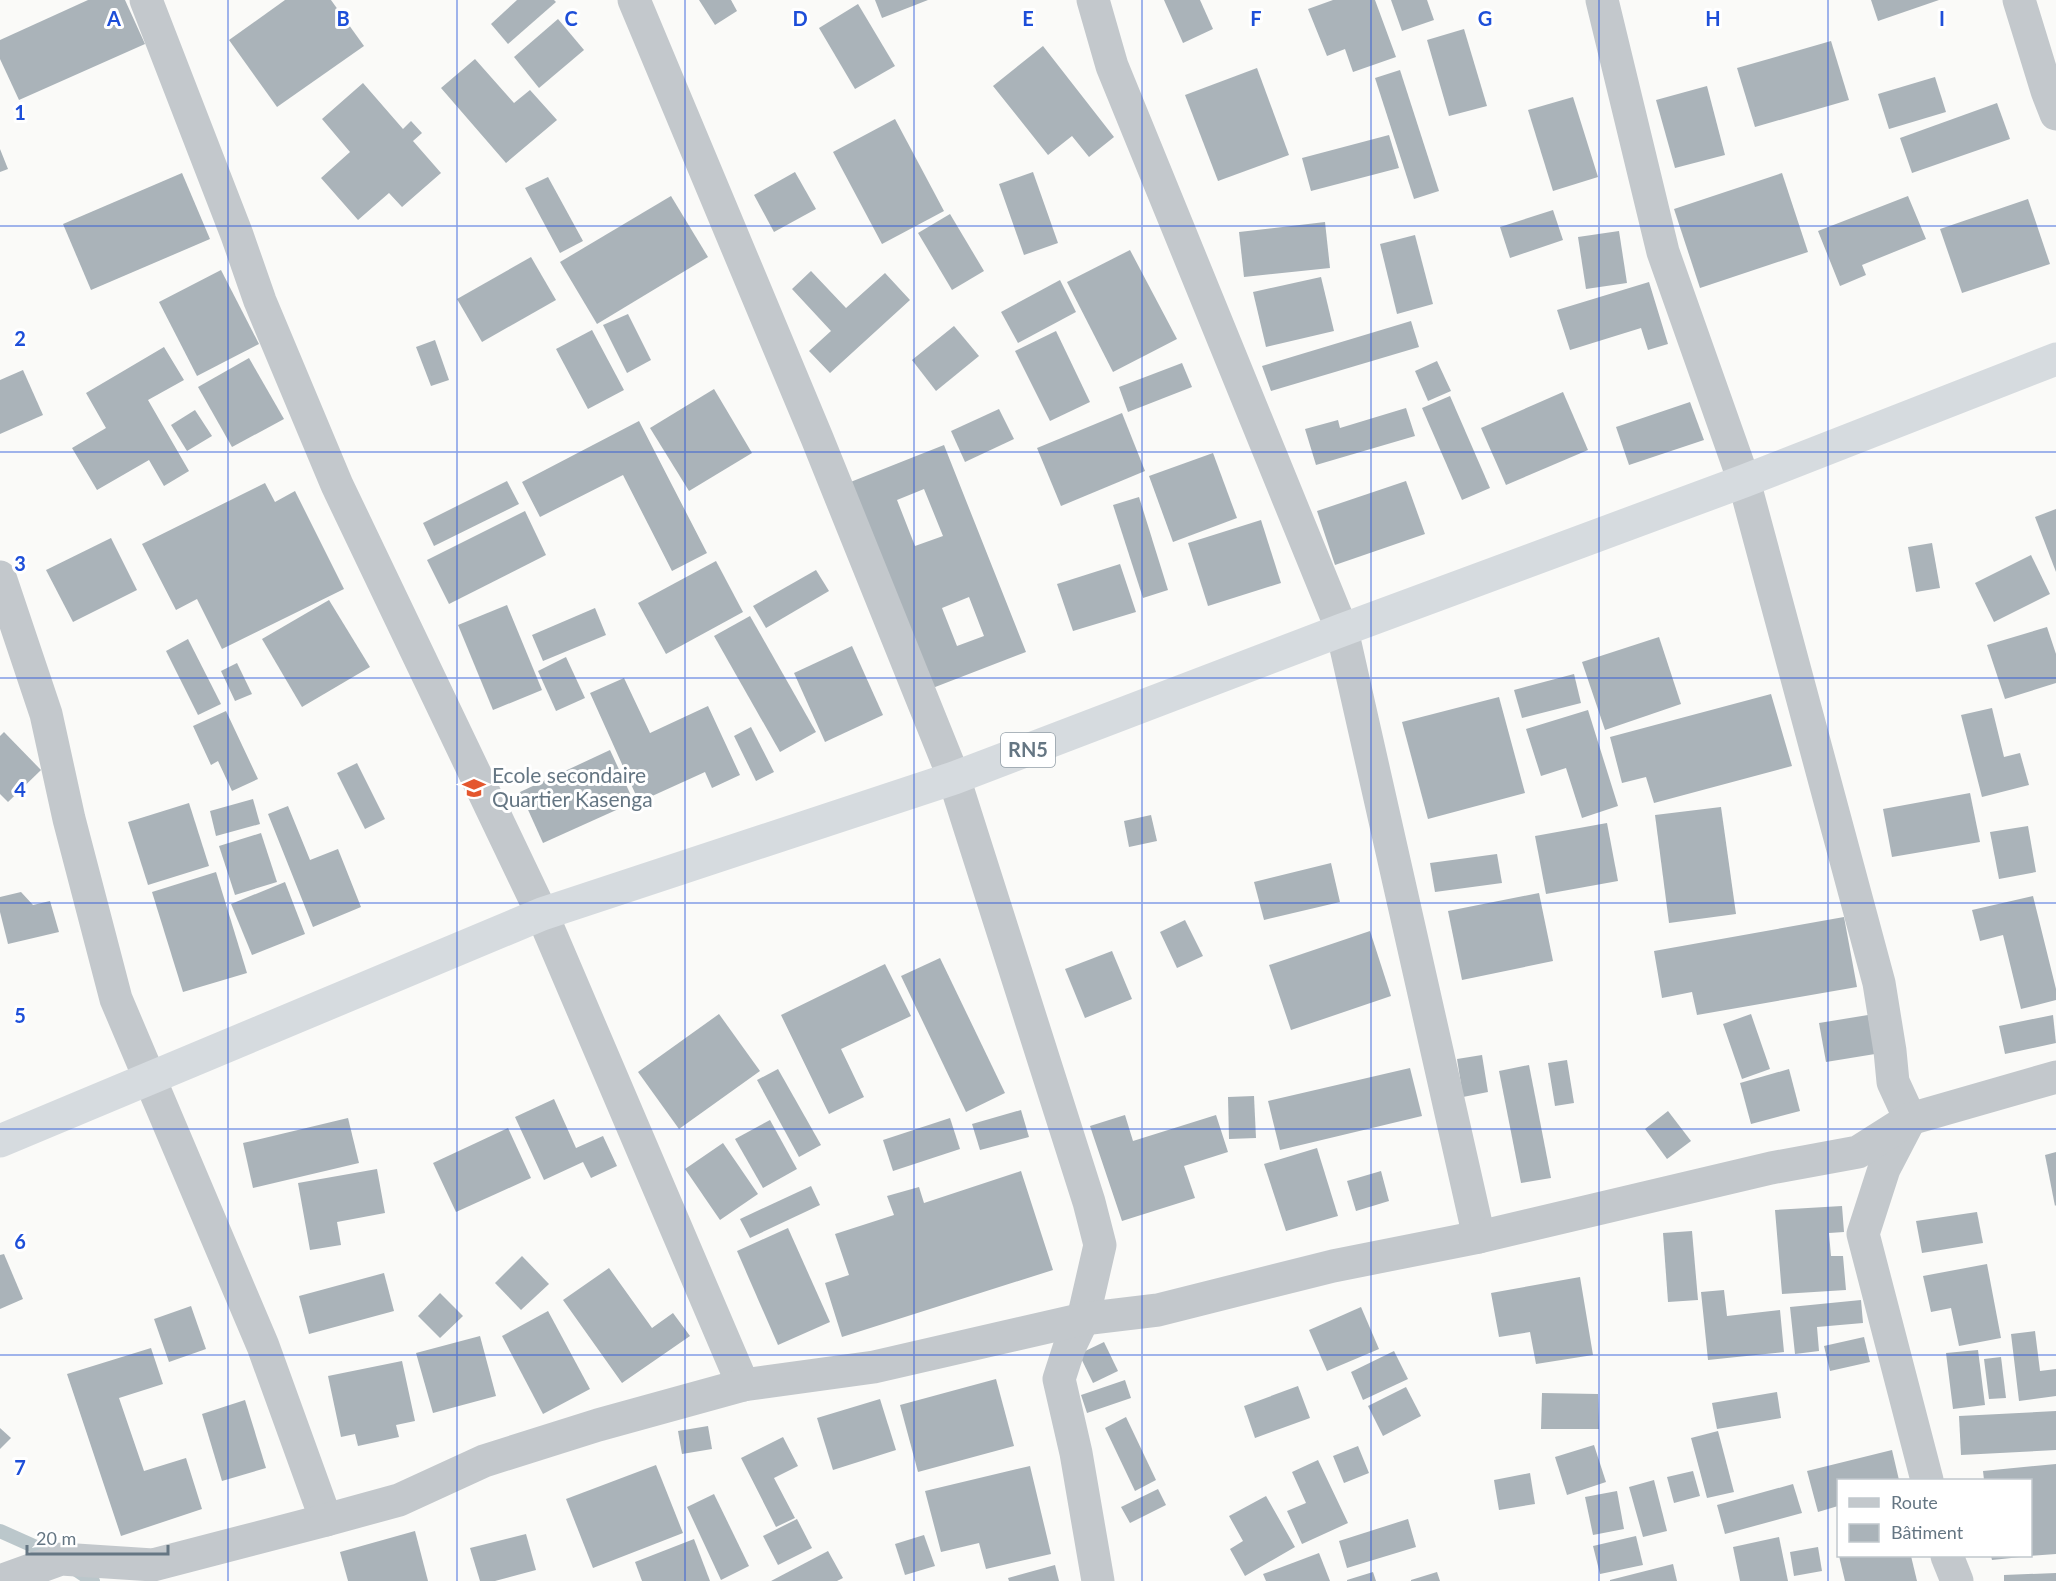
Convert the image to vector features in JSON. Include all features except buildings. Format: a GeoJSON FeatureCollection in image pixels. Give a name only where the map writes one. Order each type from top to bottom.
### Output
{"type":"FeatureCollection","features":[{"type":"Feature","properties":{"kind":"highway","name":"RN5"},"geometry":{"type":"LineString","coordinates":[[0,1141],[542,914],[954,778],[1342,630],[1744,481],[2056,359]]}},
{"type":"Feature","properties":{"kind":"street"},"geometry":{"type":"LineString","coordinates":[[146,0],[260,301],[337,485],[542,914],[743,1384]]}},
{"type":"Feature","properties":{"kind":"street"},"geometry":{"type":"LineString","coordinates":[[634,0],[808,416],[954,778],[1085,1190],[1100,1245],[1083,1319],[1069,1348],[1059,1379],[1076,1453],[1098,1581]]}},
{"type":"Feature","properties":{"kind":"street"},"geometry":{"type":"LineString","coordinates":[[1093,0],[1112,66],[1342,630],[1479,1237]]}},
{"type":"Feature","properties":{"kind":"street"},"geometry":{"type":"LineString","coordinates":[[1602,0],[1664,252],[1744,481],[1879,983],[1893,1082],[1910,1119]]}},
{"type":"Feature","properties":{"kind":"street"},"geometry":{"type":"LineString","coordinates":[[2019,0],[2056,114]]}},
{"type":"Feature","properties":{"kind":"street"},"geometry":{"type":"LineString","coordinates":[[0,577],[46,714],[67,811],[116,999],[263,1346],[326,1520]]}},
{"type":"Feature","properties":{"kind":"street"},"geometry":{"type":"LineString","coordinates":[[0,1581],[61,1559],[153,1565],[326,1520],[399,1500],[494,1458],[598,1425],[743,1384],[874,1367],[1083,1319],[1158,1310],[1333,1266],[1479,1237],[1771,1168],[1858,1152],[1910,1119],[2056,1077]]}},
{"type":"Feature","properties":{"kind":"street"},"geometry":{"type":"LineString","coordinates":[[1910,1119],[1884,1169],[1863,1234],[1927,1479]]}},
{"type":"Feature","properties":{"kind":"street"},"geometry":{"type":"LineString","coordinates":[[1947,1557],[1957,1581]]}},
{"type":"Feature","properties":{"kind":"waterway"},"geometry":{"type":"LineString","coordinates":[[0,1531],[56,1556]]}},
{"type":"Feature","properties":{"kind":"waterway"},"geometry":{"type":"LineString","coordinates":[[72,1567],[93,1581]]}},
{"type":"Feature","properties":{"kind":"place","name":"Ecole secondaire Quartier Kasenga"},"geometry":{"type":"Point","coordinates":[474,788]}}]}
